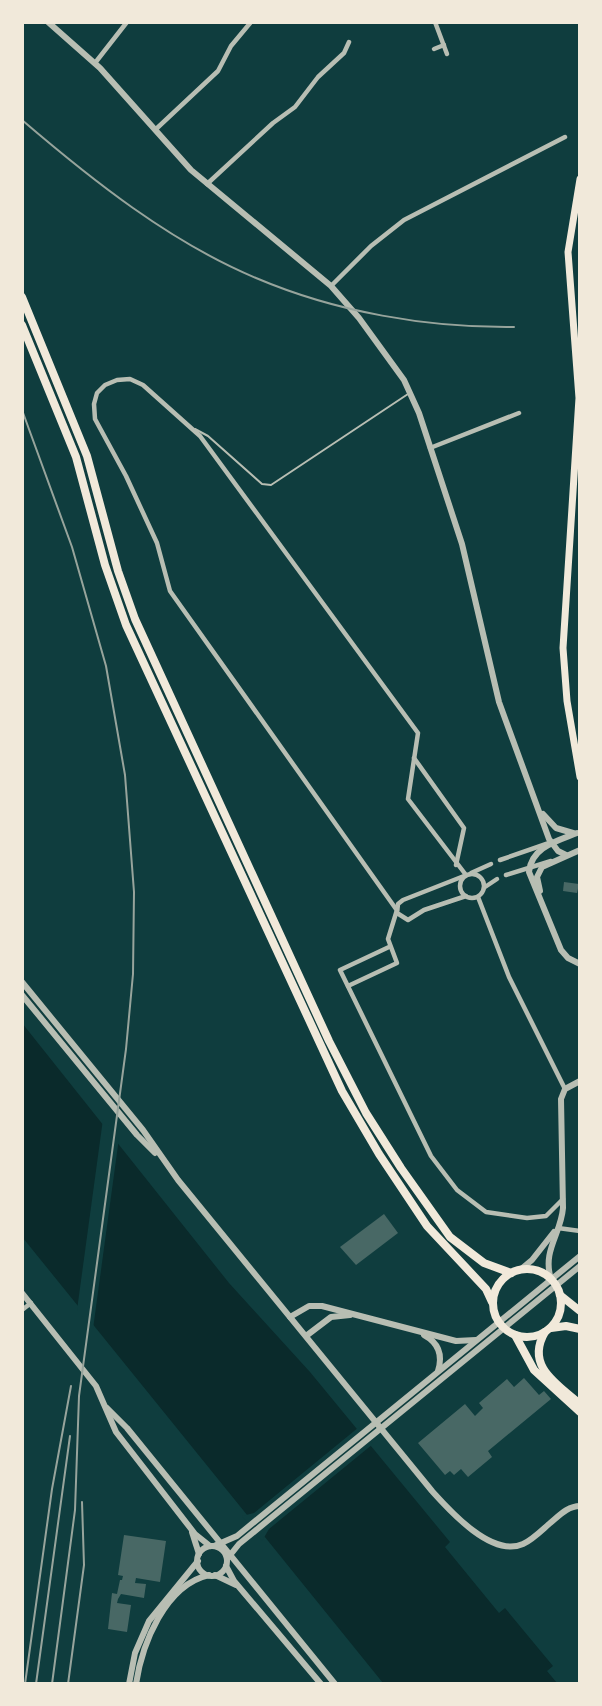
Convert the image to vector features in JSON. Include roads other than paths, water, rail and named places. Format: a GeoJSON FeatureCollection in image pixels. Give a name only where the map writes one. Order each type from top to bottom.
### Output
{"type":"FeatureCollection","features":[{"type":"Feature","properties":{"kind":"main road"},"geometry":{"type":"LineString","coordinates":[[579,179],[569,243],[568,280],[579,398],[563,648],[566,693],[579,777]]}},
{"type":"Feature","properties":{"kind":"main road"},"geometry":{"type":"LineString","coordinates":[[22,297],[87,456],[113,556],[135,619],[342,1068],[392,1155],[446,1232],[473,1256],[494,1268],[516,1271],[536,1270],[551,1279],[560,1295],[579,1311]]}},
{"type":"Feature","properties":{"kind":"main road"},"geometry":{"type":"LineString","coordinates":[[22,325],[78,464],[102,556],[120,610],[324,1056],[366,1133],[438,1241],[486,1289],[498,1322],[515,1335],[534,1370],[579,1412]]}},
{"type":"Feature","properties":{"kind":"main road"},"geometry":{"type":"LineString","coordinates":[[574,739],[579,755]]}},
{"type":"Feature","properties":{"kind":"main road"},"geometry":{"type":"LineString","coordinates":[[492,1302],[499,1283],[516,1271]]}},
{"type":"Feature","properties":{"kind":"main road"},"geometry":{"type":"LineString","coordinates":[[560,1295],[560,1312],[538,1348],[540,1364],[579,1404]]}},
{"type":"Feature","properties":{"kind":"main road"},"geometry":{"type":"LineString","coordinates":[[515,1335],[530,1337],[566,1326],[579,1329]]}},
{"type":"Feature","properties":{"kind":"street"},"geometry":{"type":"LineString","coordinates":[[48,22],[95,63],[188,167],[331,286],[381,345],[411,392],[466,557],[499,702],[552,843],[558,851],[566,855]]}},
{"type":"Feature","properties":{"kind":"street"},"geometry":{"type":"LineString","coordinates":[[95,63],[127,22]]}},
{"type":"Feature","properties":{"kind":"street"},"geometry":{"type":"LineString","coordinates":[[154,130],[218,71],[231,46],[250,22]]}},
{"type":"Feature","properties":{"kind":"street"},"geometry":{"type":"LineString","coordinates":[[435,22],[447,54]]}},
{"type":"Feature","properties":{"kind":"street"},"geometry":{"type":"LineString","coordinates":[[207,184],[276,121],[296,107],[318,77],[344,53],[349,42]]}},
{"type":"Feature","properties":{"kind":"street"},"geometry":{"type":"LineString","coordinates":[[434,49],[444,45]]}},
{"type":"Feature","properties":{"kind":"street"},"geometry":{"type":"LineString","coordinates":[[331,286],[371,246],[410,216],[566,137]]}},
{"type":"Feature","properties":{"kind":"street"},"geometry":{"type":"LineString","coordinates":[[478,897],[466,896],[424,910],[408,920],[401,918],[190,623],[170,591],[157,543],[122,468],[99,430],[94,414],[95,400],[102,387],[112,381],[126,378],[143,385],[192,428],[234,480],[418,734],[408,800],[456,865],[467,875],[481,877],[485,887]]}},
{"type":"Feature","properties":{"kind":"street"},"geometry":{"type":"LineString","coordinates":[[430,448],[519,413]]}},
{"type":"Feature","properties":{"kind":"street"},"geometry":{"type":"LineString","coordinates":[[414,758],[464,828],[456,865]]}},
{"type":"Feature","properties":{"kind":"street"},"geometry":{"type":"LineString","coordinates":[[540,809],[556,828],[578,833]]}},
{"type":"Feature","properties":{"kind":"street"},"geometry":{"type":"LineString","coordinates":[[500,860],[578,833]]}},
{"type":"Feature","properties":{"kind":"street"},"geometry":{"type":"LineString","coordinates":[[552,843],[536,854],[529,867],[530,876],[561,951],[579,964]]}},
{"type":"Feature","properties":{"kind":"street"},"geometry":{"type":"LineString","coordinates":[[542,903],[538,874],[544,865],[579,850]]}},
{"type":"Feature","properties":{"kind":"street"},"geometry":{"type":"LineString","coordinates":[[507,875],[554,860]]}},
{"type":"Feature","properties":{"kind":"street"},"geometry":{"type":"LineString","coordinates":[[348,986],[397,963],[388,939],[397,910],[403,900],[490,864]]}},
{"type":"Feature","properties":{"kind":"street"},"geometry":{"type":"LineString","coordinates":[[466,896],[460,886],[467,875]]}},
{"type":"Feature","properties":{"kind":"street"},"geometry":{"type":"LineString","coordinates":[[478,897],[485,887],[497,879]]}},
{"type":"Feature","properties":{"kind":"street"},"geometry":{"type":"LineString","coordinates":[[478,897],[509,977],[565,1089],[561,1104],[563,1216],[547,1260],[551,1279]]}},
{"type":"Feature","properties":{"kind":"street"},"geometry":{"type":"LineString","coordinates":[[389,946],[340,970],[432,1156],[457,1190],[482,1210],[527,1218],[546,1216],[563,1199]]}},
{"type":"Feature","properties":{"kind":"street"},"geometry":{"type":"LineString","coordinates":[[22,982],[143,1130],[160,1157],[444,1504],[486,1539],[503,1546],[521,1545],[568,1508],[579,1506]]}},
{"type":"Feature","properties":{"kind":"street"},"geometry":{"type":"LineString","coordinates":[[22,995],[137,1135],[160,1157]]}},
{"type":"Feature","properties":{"kind":"street"},"geometry":{"type":"LineString","coordinates":[[565,1089],[579,1081]]}},
{"type":"Feature","properties":{"kind":"street"},"geometry":{"type":"LineString","coordinates":[[516,1271],[532,1260],[557,1229]]}},
{"type":"Feature","properties":{"kind":"street"},"geometry":{"type":"LineString","coordinates":[[557,1229],[579,1231]]}},
{"type":"Feature","properties":{"kind":"street"},"geometry":{"type":"LineString","coordinates":[[129,1683],[135,1653],[149,1621],[166,1596],[198,1558],[212,1546],[232,1540],[579,1256]]}},
{"type":"Feature","properties":{"kind":"street"},"geometry":{"type":"LineString","coordinates":[[136,1683],[144,1649],[161,1616],[189,1584],[212,1575],[226,1563],[239,1544],[579,1266]]}},
{"type":"Feature","properties":{"kind":"street"},"geometry":{"type":"LineString","coordinates":[[22,1293],[96,1386],[116,1432],[188,1525],[212,1546],[221,1550],[241,1589],[321,1683]]}},
{"type":"Feature","properties":{"kind":"street"},"geometry":{"type":"LineString","coordinates":[[22,1310],[31,1303]]}},
{"type":"Feature","properties":{"kind":"street"},"geometry":{"type":"LineString","coordinates":[[290,1317],[304,1308],[318,1305],[460,1342],[480,1338]]}},
{"type":"Feature","properties":{"kind":"street"},"geometry":{"type":"LineString","coordinates":[[306,1336],[331,1317],[356,1316]]}},
{"type":"Feature","properties":{"kind":"street"},"geometry":{"type":"LineString","coordinates":[[418,1332],[432,1339],[439,1348],[441,1360],[438,1372]]}},
{"type":"Feature","properties":{"kind":"street"},"geometry":{"type":"LineString","coordinates":[[107,1408],[128,1428],[335,1683]]}},
{"type":"Feature","properties":{"kind":"street"},"geometry":{"type":"LineString","coordinates":[[188,1525],[200,1570],[241,1589]]}},
{"type":"Feature","properties":{"kind":"lane"},"geometry":{"type":"LineString","coordinates":[[192,428],[208,436],[262,484],[271,485],[411,392]]}},
{"type":"Feature","properties":{"kind":"water"},"geometry":{"type":"Polygon","coordinates":[[[22,1023],[229,1283],[310,1372],[450,1542],[445,1547],[499,1613],[505,1608],[553,1666],[547,1671],[557,1683],[383,1683],[23,1238],[22,1023]]]}},
{"type":"Feature","properties":{"kind":"railway"},"geometry":{"type":"LineString","coordinates":[[22,120],[133,208],[193,247],[256,278],[318,300],[382,316],[448,325],[514,327]]}},
{"type":"Feature","properties":{"kind":"railway"},"geometry":{"type":"LineString","coordinates":[[22,410],[72,547],[106,666],[125,775],[134,892],[133,974],[126,1049],[79,1396],[75,1510],[52,1684]]}},
{"type":"Feature","properties":{"kind":"railway"},"geometry":{"type":"LineString","coordinates":[[25,1684],[52,1489],[71,1386]]}},
{"type":"Feature","properties":{"kind":"railway"},"geometry":{"type":"LineString","coordinates":[[36,1684],[70,1436]]}},
{"type":"Feature","properties":{"kind":"railway"},"geometry":{"type":"LineString","coordinates":[[68,1684],[84,1565],[82,1502]]}}]}
